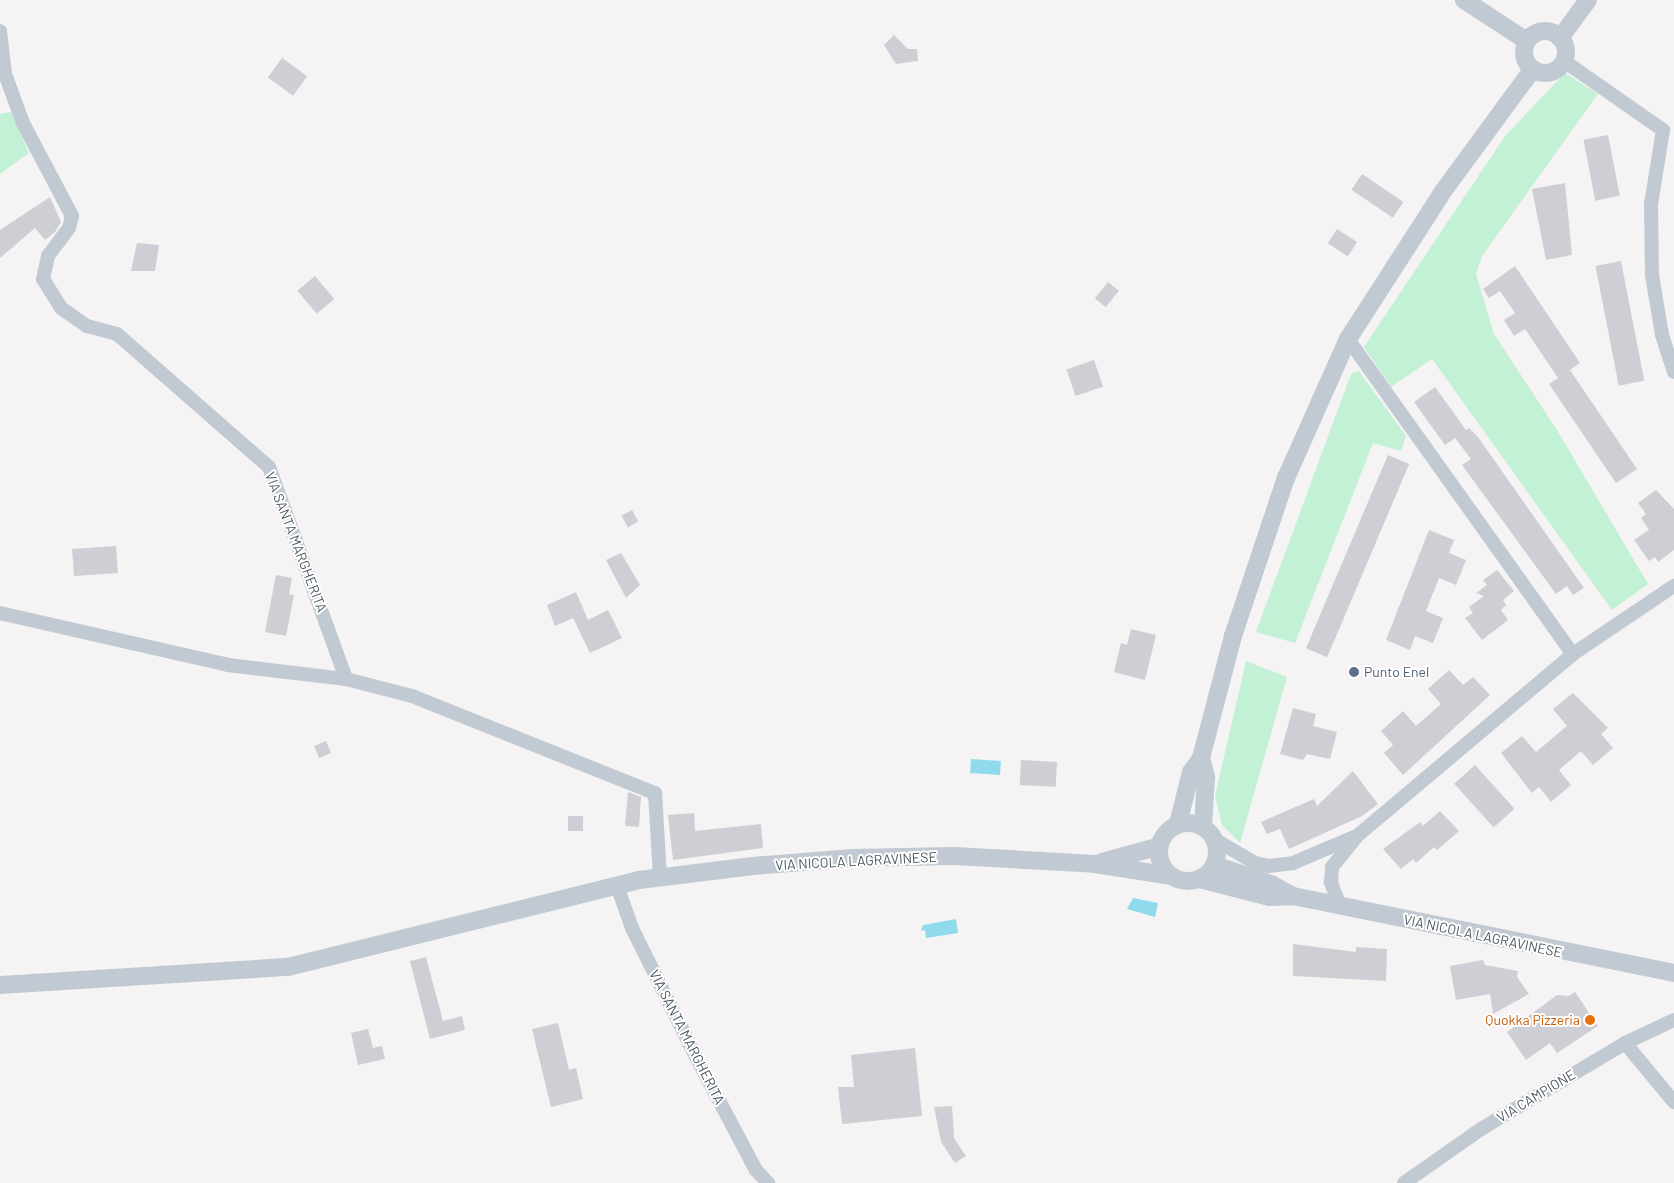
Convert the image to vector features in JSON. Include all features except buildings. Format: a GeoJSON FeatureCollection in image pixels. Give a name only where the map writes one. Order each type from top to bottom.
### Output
{"type":"FeatureCollection","features":[{"type":"Feature","properties":{"kind":"street"},"geometry":{"type":"LineString","coordinates":[[1464,0],[1527,41]]}},
{"type":"Feature","properties":{"kind":"street"},"geometry":{"type":"LineString","coordinates":[[1560,38],[1588,0]]}},
{"type":"Feature","properties":{"kind":"street","name":"VIA SANTA MARGHERITA"},"geometry":{"type":"LineString","coordinates":[[0,31],[5,74],[23,124],[72,216],[69,228],[48,256],[43,279],[61,308],[87,326],[117,334],[269,467],[346,678]]}},
{"type":"Feature","properties":{"kind":"street"},"geometry":{"type":"LineString","coordinates":[[1543,31],[1560,38],[1566,53],[1564,61],[1551,73],[1532,70],[1525,61],[1527,41],[1543,31]]}},
{"type":"Feature","properties":{"kind":"street"},"geometry":{"type":"LineString","coordinates":[[1564,61],[1668,132],[1650,204],[1652,274],[1662,335],[1674,372]]}},
{"type":"Feature","properties":{"kind":"street"},"geometry":{"type":"LineString","coordinates":[[1178,824],[1191,772],[1201,758],[1233,636],[1283,488],[1348,339],[1444,190],[1532,70]]}},
{"type":"Feature","properties":{"kind":"street"},"geometry":{"type":"LineString","coordinates":[[1348,339],[1573,654]]}},
{"type":"Feature","properties":{"kind":"street"},"geometry":{"type":"LineString","coordinates":[[1340,906],[1330,882],[1332,867],[1357,836],[1573,654],[1674,586]]}},
{"type":"Feature","properties":{"kind":"street"},"geometry":{"type":"LineString","coordinates":[[0,613],[228,664],[346,678],[412,696],[655,793],[660,876]]}},
{"type":"Feature","properties":{"kind":"street"},"geometry":{"type":"LineString","coordinates":[[1201,758],[1206,777],[1209,832],[1218,854],[1215,864],[1199,879],[1190,881],[1172,876],[1162,863],[1160,846],[1169,829],[1178,824],[1209,832],[1255,863],[1269,866],[1293,863],[1357,836]]}},
{"type":"Feature","properties":{"kind":"street","name":"VIA NICOLA LAGRAVINESE"},"geometry":{"type":"LineString","coordinates":[[1096,864],[1160,846]]}},
{"type":"Feature","properties":{"kind":"street","name":"VIA NICOLA LAGRAVINESE"},"geometry":{"type":"LineString","coordinates":[[0,985],[288,967],[660,876],[853,858],[954,856],[1096,864],[1172,876]]}},
{"type":"Feature","properties":{"kind":"street","name":"VIA NICOLA LAGRAVINESE"},"geometry":{"type":"LineString","coordinates":[[1215,864],[1273,885],[1293,896]]}},
{"type":"Feature","properties":{"kind":"street","name":"VIA NICOLA LAGRAVINESE"},"geometry":{"type":"LineString","coordinates":[[1199,879],[1270,897],[1293,896],[1674,973]]}},
{"type":"Feature","properties":{"kind":"street","name":"VIA SANTA MARGHERITA"},"geometry":{"type":"LineString","coordinates":[[617,886],[632,928],[695,1054],[756,1170],[768,1183]]}},
{"type":"Feature","properties":{"kind":"street","name":"VIA CAMPIONE"},"geometry":{"type":"LineString","coordinates":[[1404,1183],[1481,1130],[1625,1043],[1674,1020]]}},
{"type":"Feature","properties":{"kind":"street"},"geometry":{"type":"LineString","coordinates":[[1625,1043],[1674,1102]]}},
{"type":"Feature","properties":{"kind":"green space"},"geometry":{"type":"Polygon","coordinates":[[[1565,73],[1598,94],[1482,256],[1476,274],[1494,334],[1557,430],[1648,584],[1612,610],[1432,359],[1391,387],[1364,347],[1505,136],[1565,73]]]}},
{"type":"Feature","properties":{"kind":"green space"},"geometry":{"type":"Polygon","coordinates":[[[11,112],[29,153],[0,174],[0,114],[11,112]]]}},
{"type":"Feature","properties":{"kind":"green space"},"geometry":{"type":"Polygon","coordinates":[[[1359,371],[1406,436],[1401,451],[1373,443],[1295,643],[1256,632],[1351,374],[1359,371]]]}},
{"type":"Feature","properties":{"kind":"green space"},"geometry":{"type":"Polygon","coordinates":[[[1246,661],[1287,677],[1240,843],[1222,825],[1215,796],[1246,661]]]}},
{"type":"Feature","properties":{"kind":"water"},"geometry":{"type":"Polygon","coordinates":[[[971,759],[1001,761],[1000,775],[970,773],[971,759]]]}},
{"type":"Feature","properties":{"kind":"water"},"geometry":{"type":"Polygon","coordinates":[[[1133,898],[1158,903],[1155,917],[1127,909],[1133,898]]]}},
{"type":"Feature","properties":{"kind":"water"},"geometry":{"type":"Polygon","coordinates":[[[956,919],[958,933],[926,938],[925,930],[921,931],[923,925],[956,919]]]}},
{"type":"Feature","properties":{"kind":"place","name":"Punto Enel"},"geometry":{"type":"Point","coordinates":[1354,672]}},
{"type":"Feature","properties":{"kind":"place","name":"Quokka Pizzeria"},"geometry":{"type":"Point","coordinates":[1590,1020]}}]}
